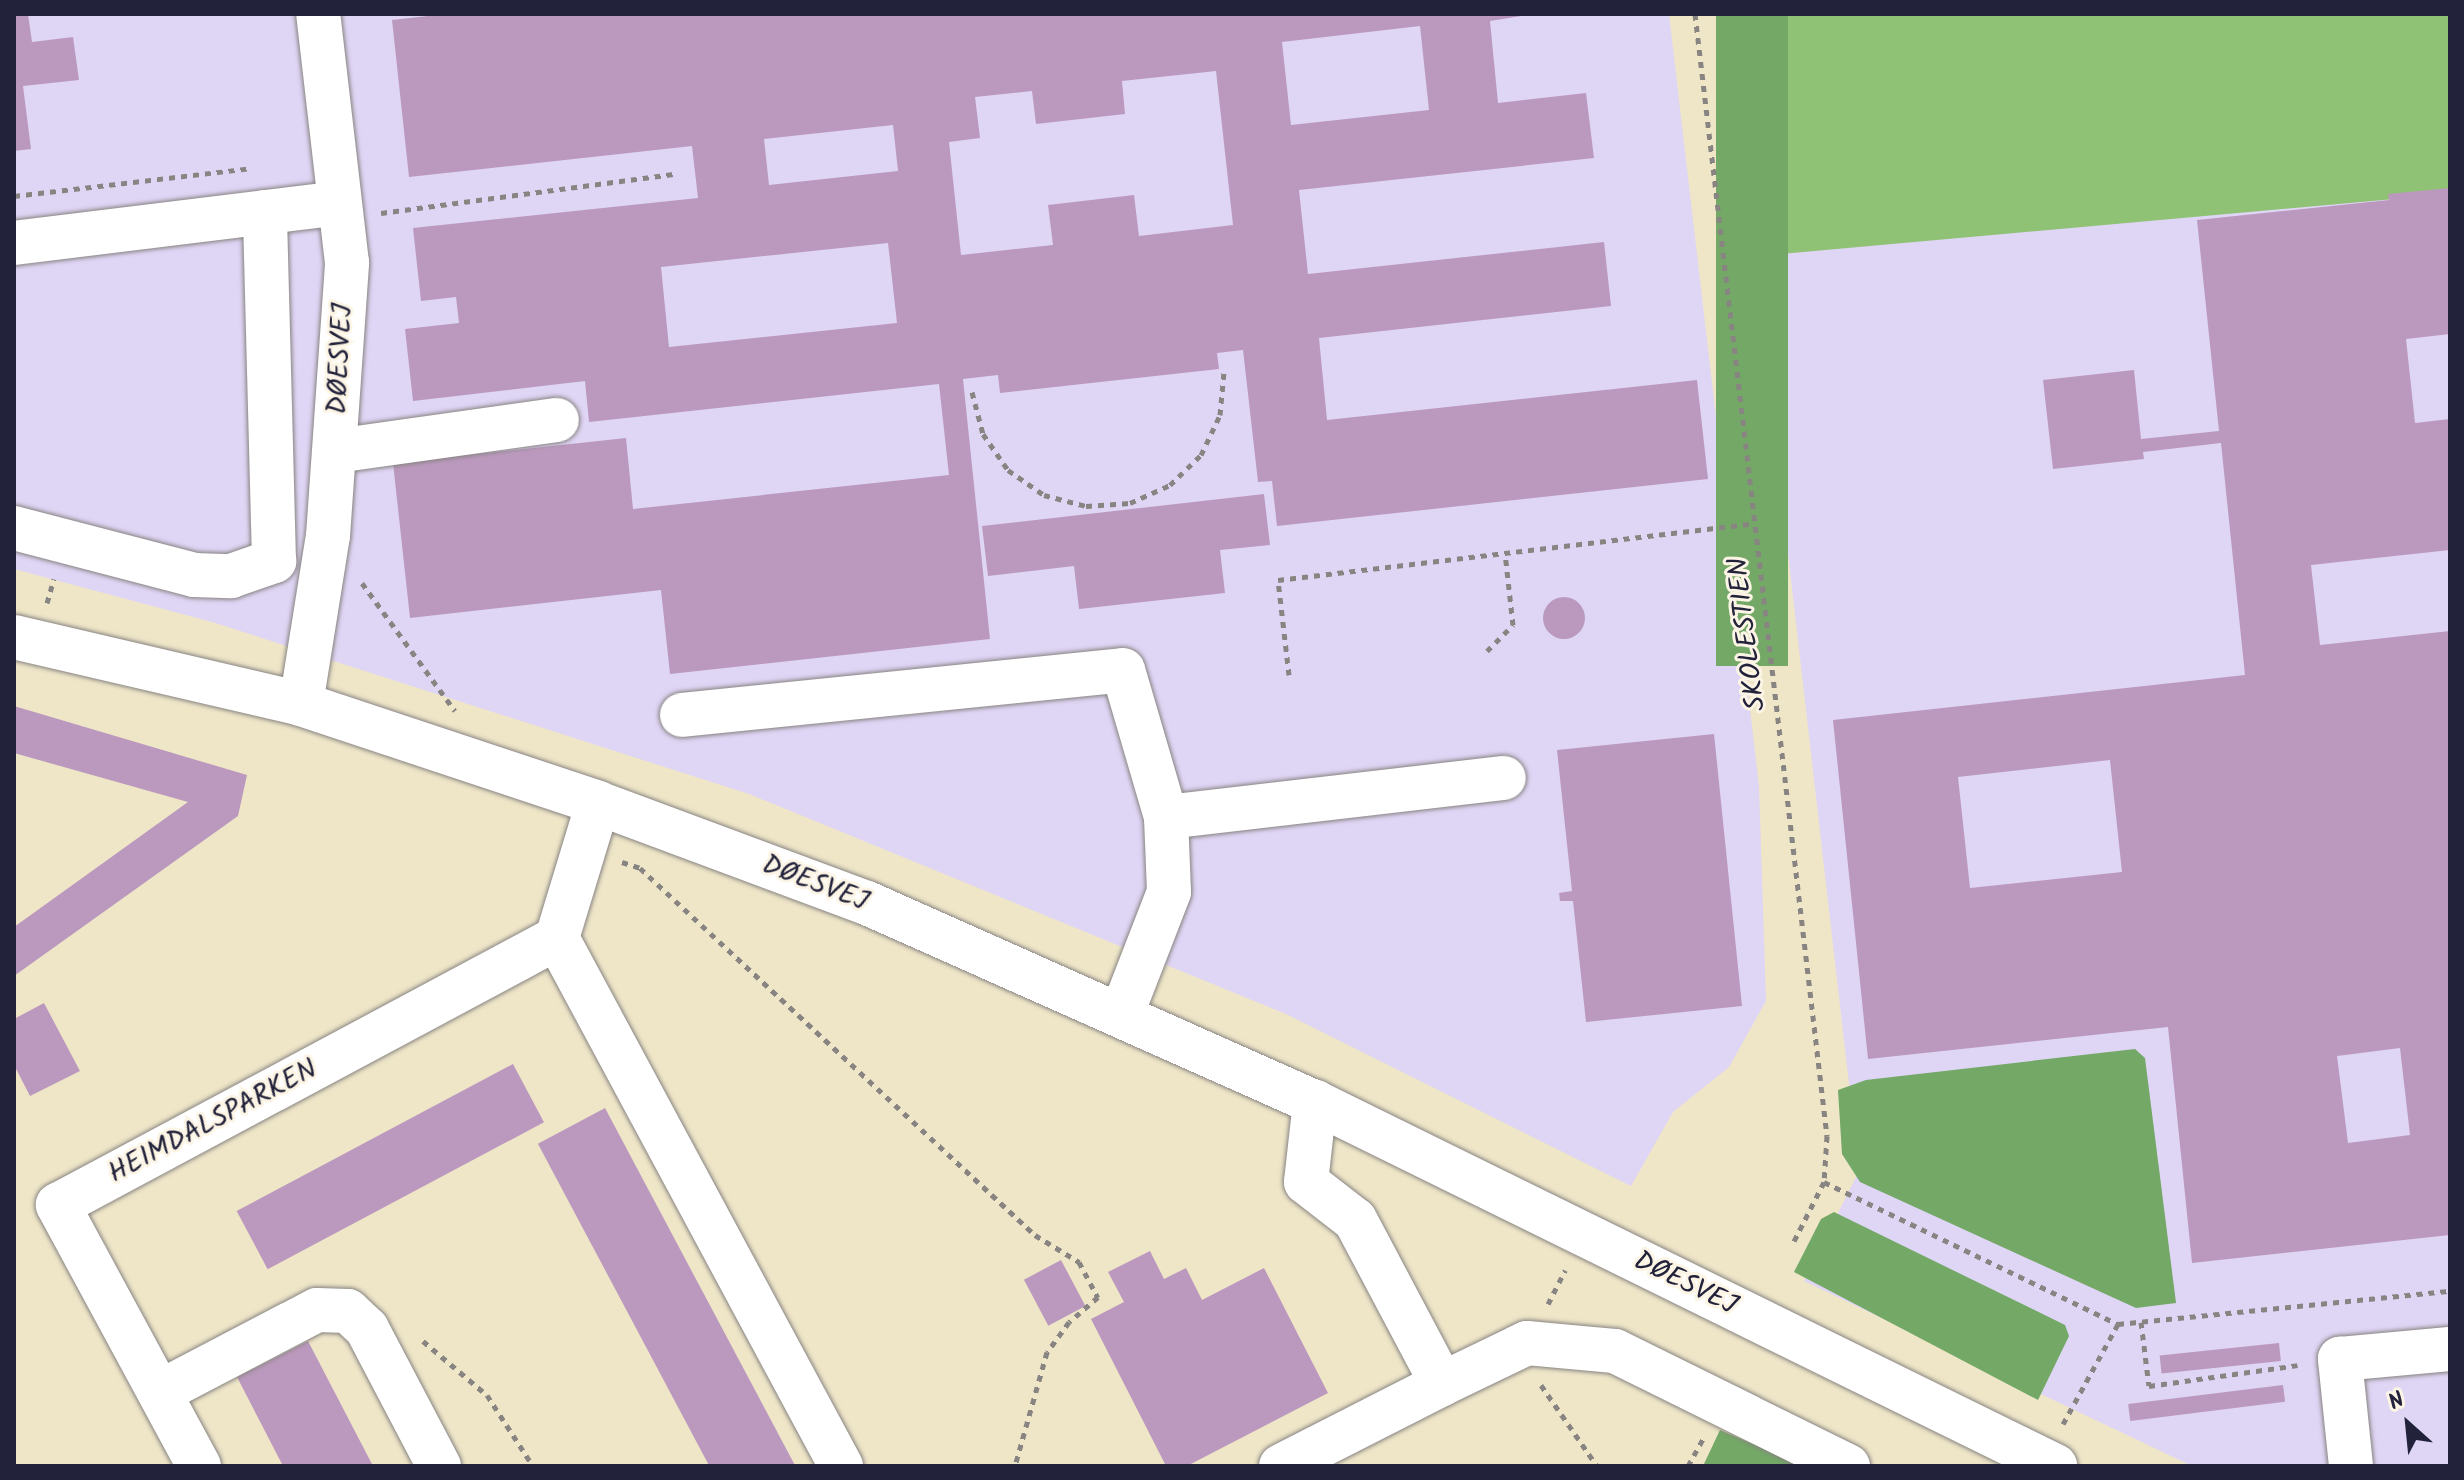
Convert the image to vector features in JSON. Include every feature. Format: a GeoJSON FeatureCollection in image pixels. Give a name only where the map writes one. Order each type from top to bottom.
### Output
{"type":"FeatureCollection","features":[{"type":"Feature","properties":{"kind":"street","name":"DØESVEJ"},"geometry":{"type":"LineString","coordinates":[[301,704],[328,536],[347,263],[318,14]]}},
{"type":"Feature","properties":{"kind":"street"},"geometry":{"type":"LineString","coordinates":[[14,243],[265,212],[339,211]]}},
{"type":"Feature","properties":{"kind":"street"},"geometry":{"type":"LineString","coordinates":[[14,528],[66,539],[194,575],[231,576],[274,561],[265,212]]}},
{"type":"Feature","properties":{"kind":"street"},"geometry":{"type":"LineString","coordinates":[[336,451],[557,420]]}},
{"type":"Feature","properties":{"kind":"street","name":"DØESVEJ"},"geometry":{"type":"LineString","coordinates":[[24,640],[301,704],[598,803],[867,903],[1122,1013],[1315,1102],[2049,1463]]}},
{"type":"Feature","properties":{"kind":"street"},"geometry":{"type":"LineString","coordinates":[[682,715],[1123,670],[1166,817],[1169,892],[1122,1013]]}},
{"type":"Feature","properties":{"kind":"street"},"geometry":{"type":"LineString","coordinates":[[1166,817],[1504,778]]}},
{"type":"Feature","properties":{"kind":"street"},"geometry":{"type":"LineString","coordinates":[[598,803],[557,938],[841,1466]]}},
{"type":"Feature","properties":{"kind":"street","name":"HEIMDALSPARKEN"},"geometry":{"type":"LineString","coordinates":[[199,1466],[58,1205],[557,938]]}},
{"type":"Feature","properties":{"kind":"street"},"geometry":{"type":"LineString","coordinates":[[1315,1102],[1306,1182],[1355,1220],[1442,1384]]}},
{"type":"Feature","properties":{"kind":"street"},"geometry":{"type":"LineString","coordinates":[[160,1392],[317,1310],[348,1311],[367,1329],[439,1466]]}},
{"type":"Feature","properties":{"kind":"street"},"geometry":{"type":"LineString","coordinates":[[1281,1466],[1527,1343],[1615,1351],[1848,1466]]}},
{"type":"Feature","properties":{"kind":"street"},"geometry":{"type":"LineString","coordinates":[[2351,1466],[2340,1359],[2450,1349]]}},
{"type":"Feature","properties":{"kind":"path","name":"SKOLESTIEN"},"geometry":{"type":"LineString","coordinates":[[1695,14],[1827,1136],[1824,1182],[1793,1243]]}},
{"type":"Feature","properties":{"kind":"path"},"geometry":{"type":"LineString","coordinates":[[14,196],[257,167]]}},
{"type":"Feature","properties":{"kind":"path"},"geometry":{"type":"LineString","coordinates":[[339,211],[675,174]]}},
{"type":"Feature","properties":{"kind":"path"},"geometry":{"type":"LineString","coordinates":[[972,392],[983,434],[1008,470],[1032,487],[1086,506],[1130,503],[1170,485],[1201,455],[1220,415],[1224,372]]}},
{"type":"Feature","properties":{"kind":"path"},"geometry":{"type":"LineString","coordinates":[[1289,675],[1278,580],[1755,523]]}},
{"type":"Feature","properties":{"kind":"path"},"geometry":{"type":"LineString","coordinates":[[328,536],[498,770]]}},
{"type":"Feature","properties":{"kind":"path"},"geometry":{"type":"LineString","coordinates":[[24,640],[66,539]]}},
{"type":"Feature","properties":{"kind":"path"},"geometry":{"type":"LineString","coordinates":[[1487,651],[1513,625],[1505,553]]}},
{"type":"Feature","properties":{"kind":"path"},"geometry":{"type":"LineString","coordinates":[[583,850],[640,868],[1035,1235],[1079,1262],[1098,1297],[1069,1322],[1047,1352],[1015,1466]]}},
{"type":"Feature","properties":{"kind":"path"},"geometry":{"type":"LineString","coordinates":[[1824,1182],[2118,1324],[2450,1291]]}},
{"type":"Feature","properties":{"kind":"path"},"geometry":{"type":"LineString","coordinates":[[1585,1234],[1527,1343],[1531,1373],[1597,1466]]}},
{"type":"Feature","properties":{"kind":"path"},"geometry":{"type":"LineString","coordinates":[[2141,1322],[2149,1386],[2340,1359]]}},
{"type":"Feature","properties":{"kind":"path"},"geometry":{"type":"LineString","coordinates":[[2049,1463],[2118,1324]]}},
{"type":"Feature","properties":{"kind":"path"},"geometry":{"type":"LineString","coordinates":[[412,1334],[452,1362],[487,1395],[533,1466]]}},
{"type":"Feature","properties":{"kind":"path"},"geometry":{"type":"LineString","coordinates":[[1688,1466],[1703,1438]]}},
{"type":"Feature","properties":{"kind":"shaded area"},"geometry":{"type":"Polygon","coordinates":[[[14,14],[1669,14],[1759,786],[1766,1001],[1729,1067],[1673,1112],[1631,1186],[1286,1014],[749,794],[212,622],[14,569],[14,14]]]}},
{"type":"Feature","properties":{"kind":"shaded area"},"geometry":{"type":"Polygon","coordinates":[[[1726,14],[2450,14],[2450,1466],[2192,1466],[1804,1281],[1859,1171],[1726,14]]]}},
{"type":"Feature","properties":{"kind":"green space"},"geometry":{"type":"Polygon","coordinates":[[[1716,14],[1788,14],[1788,666],[1716,666],[1716,14]]]}},
{"type":"Feature","properties":{"kind":"green space"},"geometry":{"type":"Polygon","coordinates":[[[1730,14],[2450,14],[2450,194],[1758,256],[1730,14]]]}},
{"type":"Feature","properties":{"kind":"green space"},"geometry":{"type":"Polygon","coordinates":[[[2135,1049],[2145,1058],[2176,1303],[2136,1308],[1860,1182],[1842,1154],[1838,1090],[1866,1080],[2135,1049]]]}},
{"type":"Feature","properties":{"kind":"green space"},"geometry":{"type":"Polygon","coordinates":[[[1834,1212],[2065,1325],[2069,1336],[2038,1400],[1794,1272],[1821,1219],[1834,1212]]]}},
{"type":"Feature","properties":{"kind":"green space"},"geometry":{"type":"Polygon","coordinates":[[[1720,1430],[1805,1466],[1703,1466],[1720,1430]]]}},
{"type":"Feature","properties":{"kind":"building"},"geometry":{"type":"Polygon","coordinates":[[[14,14],[28,14],[32,42],[73,37],[79,80],[23,86],[31,149],[14,151],[14,14]]]}},
{"type":"Feature","properties":{"kind":"building"},"geometry":{"type":"Polygon","coordinates":[[[446,14],[1534,14],[1490,21],[1498,103],[1586,93],[1594,158],[1299,190],[1308,274],[1604,242],[1611,306],[1319,338],[1327,420],[1697,380],[1708,479],[1277,526],[1272,481],[1258,482],[1243,350],[1217,353],[1219,369],[1000,393],[998,375],[963,379],[990,639],[670,674],[661,590],[410,618],[393,463],[626,438],[633,509],[949,475],[939,384],[589,422],[585,381],[413,401],[405,329],[459,323],[456,297],[421,301],[413,228],[698,198],[692,146],[409,177],[392,20],[446,14]],[[1420,26],[1282,42],[1291,125],[1429,110],[1420,26]],[[1216,71],[1122,81],[1125,114],[1036,124],[1032,91],[975,97],[980,138],[949,142],[961,255],[1053,245],[1048,205],[1134,195],[1139,236],[1233,225],[1216,71]],[[893,125],[764,139],[769,185],[898,171],[893,125]],[[888,243],[661,267],[669,347],[897,323],[888,243]]]}},
{"type":"Feature","properties":{"kind":"building"},"geometry":{"type":"Polygon","coordinates":[[[2450,188],[2450,334],[2406,339],[2415,423],[2450,419],[2450,550],[2311,565],[2320,645],[2450,631],[2450,1235],[2192,1263],[2168,1027],[1868,1059],[1833,720],[2245,675],[2221,443],[2143,452],[2144,459],[2053,469],[2043,380],[2134,370],[2141,439],[2219,431],[2197,220],[2389,200],[2388,194],[2450,188]],[[2110,760],[1958,777],[1970,888],[2122,872],[2110,760]],[[2400,1048],[2337,1056],[2348,1143],[2410,1135],[2400,1048]]]}},
{"type":"Feature","properties":{"kind":"building"},"geometry":{"type":"Polygon","coordinates":[[[1264,494],[1270,545],[1220,550],[1225,593],[1079,609],[1074,566],[988,576],[982,526],[1264,494]]]}},
{"type":"Feature","properties":{"kind":"building"},"geometry":{"type":"Polygon","coordinates":[[[1564,597],[1579,603],[1585,618],[1579,633],[1564,639],[1549,633],[1543,618],[1549,603],[1564,597]]]}},
{"type":"Feature","properties":{"kind":"building"},"geometry":{"type":"Polygon","coordinates":[[[14,706],[247,775],[238,816],[14,976],[14,927],[188,802],[14,753],[14,706]]]}},
{"type":"Feature","properties":{"kind":"building"},"geometry":{"type":"Polygon","coordinates":[[[1714,734],[1742,1006],[1586,1022],[1573,901],[1560,901],[1559,893],[1572,891],[1557,750],[1714,734]]]}},
{"type":"Feature","properties":{"kind":"building"},"geometry":{"type":"Polygon","coordinates":[[[44,1003],[80,1071],[30,1096],[14,1065],[14,1019],[44,1003]]]}},
{"type":"Feature","properties":{"kind":"building"},"geometry":{"type":"Polygon","coordinates":[[[513,1064],[544,1122],[268,1269],[237,1211],[513,1064]]]}},
{"type":"Feature","properties":{"kind":"building"},"geometry":{"type":"Polygon","coordinates":[[[605,1108],[795,1465],[709,1466],[538,1144],[605,1108]]]}},
{"type":"Feature","properties":{"kind":"building"},"geometry":{"type":"Polygon","coordinates":[[[1150,1251],[1164,1279],[1186,1268],[1202,1300],[1264,1268],[1328,1393],[1187,1466],[1166,1466],[1091,1319],[1124,1302],[1108,1272],[1150,1251]]]}},
{"type":"Feature","properties":{"kind":"building"},"geometry":{"type":"Polygon","coordinates":[[[1061,1260],[1085,1306],[1048,1326],[1024,1280],[1061,1260]]]}},
{"type":"Feature","properties":{"kind":"building"},"geometry":{"type":"Polygon","coordinates":[[[308,1341],[373,1466],[283,1466],[237,1377],[308,1341]]]}},
{"type":"Feature","properties":{"kind":"building"},"geometry":{"type":"Polygon","coordinates":[[[2279,1343],[2281,1361],[2162,1373],[2160,1356],[2279,1343]]]}},
{"type":"Feature","properties":{"kind":"building"},"geometry":{"type":"Polygon","coordinates":[[[2283,1385],[2285,1402],[2130,1421],[2128,1404],[2283,1385]]]}}]}
